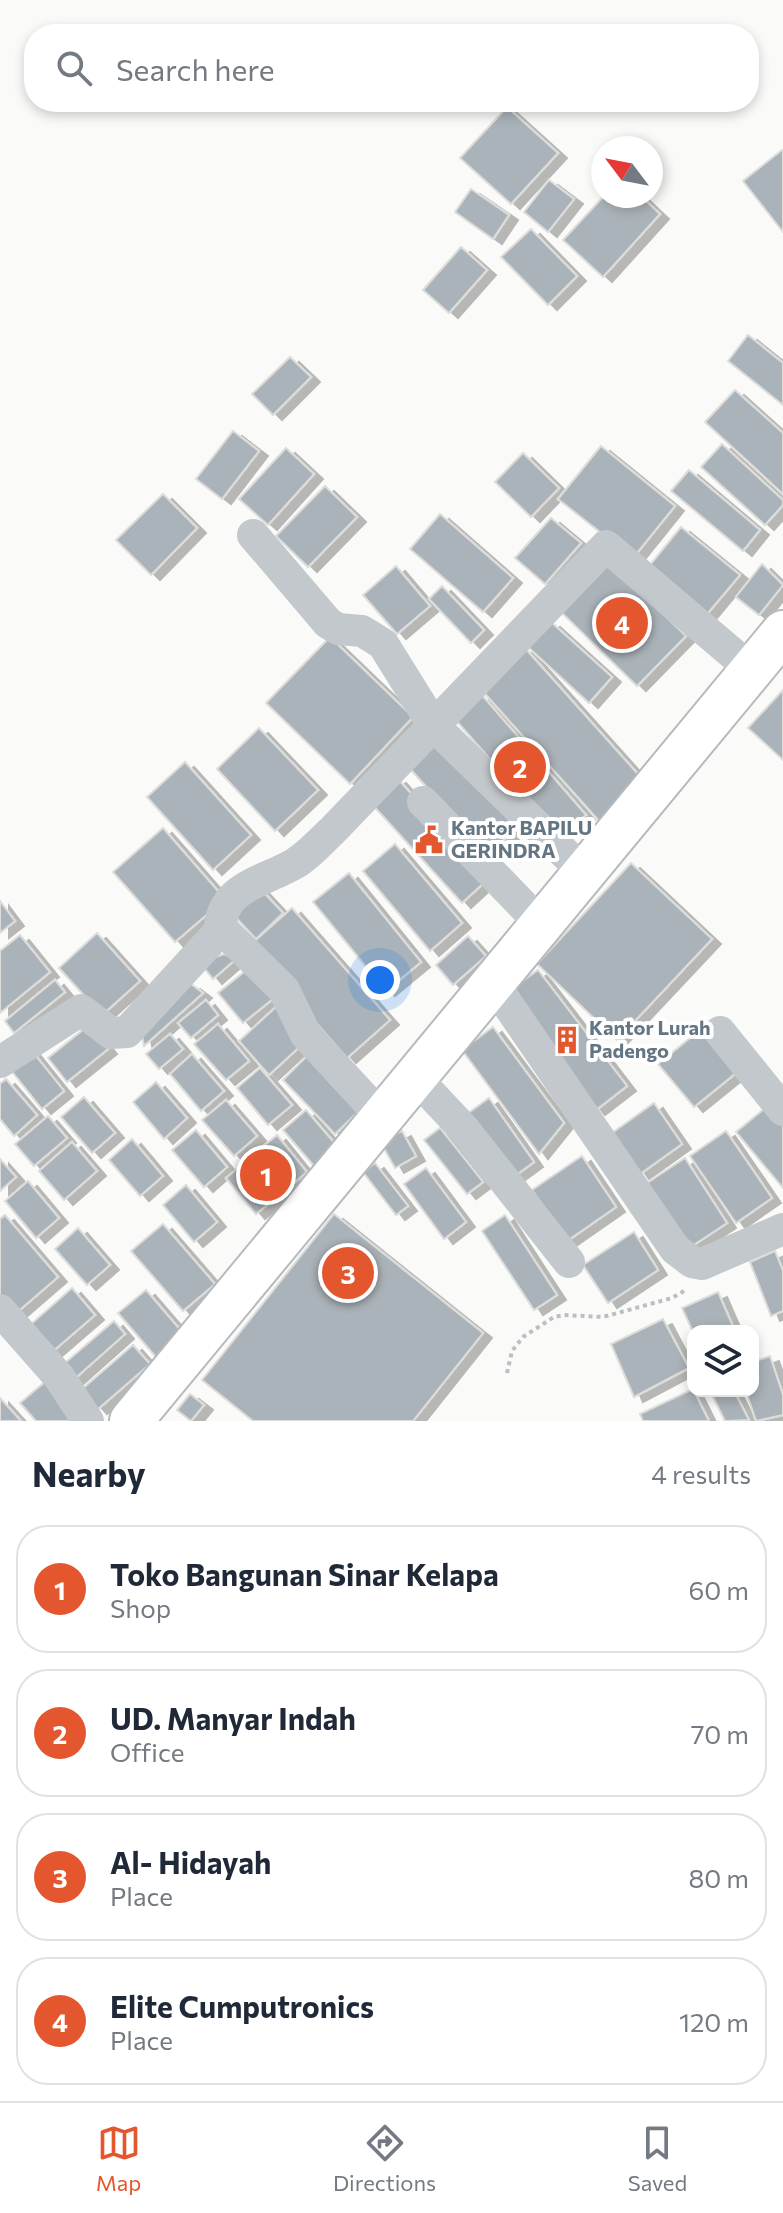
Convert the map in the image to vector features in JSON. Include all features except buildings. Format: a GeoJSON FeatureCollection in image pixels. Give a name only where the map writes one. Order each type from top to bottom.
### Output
{"type":"FeatureCollection","features":[{"type":"Feature","properties":{"kind":"main road"},"geometry":{"type":"LineString","coordinates":[[131,1421],[783,632]]}},
{"type":"Feature","properties":{"kind":"street"},"geometry":{"type":"LineString","coordinates":[[253,535],[328,623],[338,629],[362,631],[383,644],[434,726],[585,873]]}},
{"type":"Feature","properties":{"kind":"street"},"geometry":{"type":"LineString","coordinates":[[0,1062],[81,1010],[111,1033],[127,1032],[220,931],[220,917],[239,890],[298,861],[434,726],[606,546],[752,670]]}},
{"type":"Feature","properties":{"kind":"street"},"geometry":{"type":"LineString","coordinates":[[423,802],[541,924]]}},
{"type":"Feature","properties":{"kind":"street"},"geometry":{"type":"LineString","coordinates":[[220,931],[232,935],[284,990],[306,1035],[381,1116]]}},
{"type":"Feature","properties":{"kind":"street"},"geometry":{"type":"LineString","coordinates":[[493,983],[675,1249],[692,1262],[702,1264],[783,1229]]}},
{"type":"Feature","properties":{"kind":"street"},"geometry":{"type":"LineString","coordinates":[[720,1032],[783,1110]]}},
{"type":"Feature","properties":{"kind":"street"},"geometry":{"type":"LineString","coordinates":[[414,1076],[463,1128],[569,1262]]}},
{"type":"Feature","properties":{"kind":"street"},"geometry":{"type":"LineString","coordinates":[[0,1310],[59,1377],[88,1421]]}},
{"type":"Feature","properties":{"kind":"path"},"geometry":{"type":"LineString","coordinates":[[507,1373],[512,1351],[523,1337],[554,1317],[603,1317],[672,1298],[695,1281],[702,1264]]}},
{"type":"Feature","properties":{"kind":"place","name":"Elite Cumputronics"},"geometry":{"type":"Point","coordinates":[622,623]}},
{"type":"Feature","properties":{"kind":"place","name":"UD. Manyar Indah"},"geometry":{"type":"Point","coordinates":[520,767]}},
{"type":"Feature","properties":{"kind":"place","name":"Kantor BAPILU GERINDRA"},"geometry":{"type":"Point","coordinates":[429,840]}},
{"type":"Feature","properties":{"kind":"place","name":"Kantor Lurah Padengo"},"geometry":{"type":"Point","coordinates":[567,1040]}},
{"type":"Feature","properties":{"kind":"place","name":"Toko Bangunan Sinar Kelapa"},"geometry":{"type":"Point","coordinates":[266,1175]}},
{"type":"Feature","properties":{"kind":"place","name":"Al- Hidayah"},"geometry":{"type":"Point","coordinates":[348,1273]}}]}
